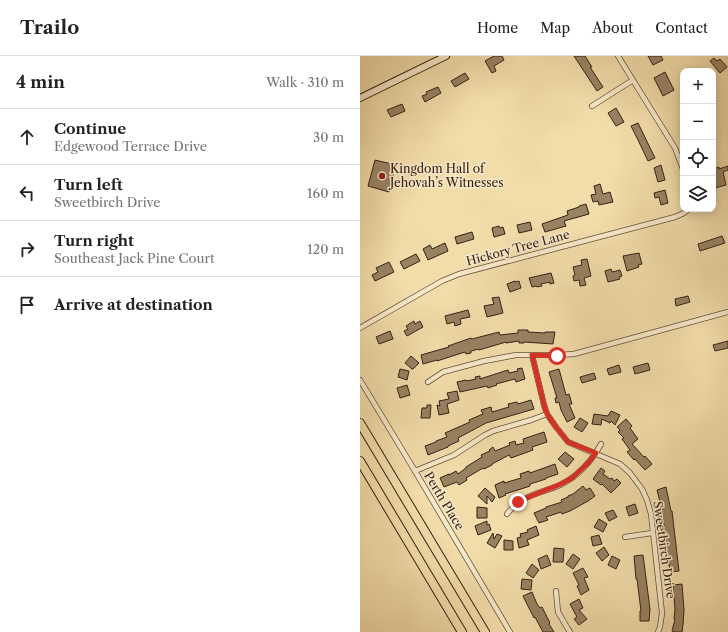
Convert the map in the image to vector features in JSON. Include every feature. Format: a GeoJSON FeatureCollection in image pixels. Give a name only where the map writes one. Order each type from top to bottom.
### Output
{"type":"FeatureCollection","features":[{"type":"Feature","properties":{"kind":"highway"},"geometry":{"type":"LineString","coordinates":[[360,423],[485,632]]}},
{"type":"Feature","properties":{"kind":"highway"},"geometry":{"type":"LineString","coordinates":[[360,461],[462,632]]}},
{"type":"Feature","properties":{"kind":"street"},"geometry":{"type":"LineString","coordinates":[[360,98],[446,56]]}},
{"type":"Feature","properties":{"kind":"street"},"geometry":{"type":"LineString","coordinates":[[618,56],[675,148],[680,161]]}},
{"type":"Feature","properties":{"kind":"street"},"geometry":{"type":"LineString","coordinates":[[592,106],[633,80]]}},
{"type":"Feature","properties":{"kind":"street","name":"Hickory Tree Lane"},"geometry":{"type":"LineString","coordinates":[[360,328],[442,281],[459,274],[675,216],[685,212]]}},
{"type":"Feature","properties":{"kind":"street"},"geometry":{"type":"LineString","coordinates":[[428,382],[443,372],[477,363],[516,355],[557,356],[574,354],[728,312]]}},
{"type":"Feature","properties":{"kind":"street","name":"Sweetbirch Drive"},"geometry":{"type":"LineString","coordinates":[[532,355],[547,414],[568,442],[620,464],[630,473],[642,489],[651,514],[662,613],[658,632]]}},
{"type":"Feature","properties":{"kind":"street","name":"Perth Place"},"geometry":{"type":"LineString","coordinates":[[360,380],[510,632]]}},
{"type":"Feature","properties":{"kind":"street"},"geometry":{"type":"LineString","coordinates":[[415,471],[454,455],[485,435],[547,414]]}},
{"type":"Feature","properties":{"kind":"street"},"geometry":{"type":"LineString","coordinates":[[507,514],[518,502],[572,478],[588,463],[601,444]]}},
{"type":"Feature","properties":{"kind":"street"},"geometry":{"type":"LineString","coordinates":[[625,537],[652,533]]}},
{"type":"Feature","properties":{"kind":"street"},"geometry":{"type":"LineString","coordinates":[[556,591],[558,612],[570,632]]}},
{"type":"Feature","properties":{"kind":"building"},"geometry":{"type":"Polygon","coordinates":[[[494,56],[502,56],[504,60],[494,66],[496,71],[492,73],[485,61],[494,56]]]}},
{"type":"Feature","properties":{"kind":"building"},"geometry":{"type":"Polygon","coordinates":[[[574,56],[585,56],[603,87],[597,91],[574,56]]]}},
{"type":"Feature","properties":{"kind":"building"},"geometry":{"type":"Polygon","coordinates":[[[648,56],[661,56],[663,60],[653,65],[648,56]]]}},
{"type":"Feature","properties":{"kind":"building"},"geometry":{"type":"Polygon","coordinates":[[[714,58],[717,61],[720,59],[727,67],[720,73],[710,61],[714,58]]]}},
{"type":"Feature","properties":{"kind":"building"},"geometry":{"type":"Polygon","coordinates":[[[665,72],[674,90],[663,96],[654,78],[665,72]]]}},
{"type":"Feature","properties":{"kind":"building"},"geometry":{"type":"Polygon","coordinates":[[[465,73],[469,79],[455,87],[451,81],[465,73]]]}},
{"type":"Feature","properties":{"kind":"building"},"geometry":{"type":"Polygon","coordinates":[[[438,87],[441,93],[425,102],[422,96],[427,94],[426,92],[438,87]]]}},
{"type":"Feature","properties":{"kind":"building"},"geometry":{"type":"Polygon","coordinates":[[[402,104],[405,111],[391,117],[387,110],[402,104]]]}},
{"type":"Feature","properties":{"kind":"building"},"geometry":{"type":"Polygon","coordinates":[[[616,108],[624,122],[616,126],[608,113],[616,108]]]}},
{"type":"Feature","properties":{"kind":"building"},"geometry":{"type":"Polygon","coordinates":[[[638,123],[655,158],[648,161],[631,126],[638,123]]]}},
{"type":"Feature","properties":{"kind":"building","name":"Kingdom Hall of Jehovah’s Witnesses"},"geometry":{"type":"Polygon","coordinates":[[[375,160],[396,165],[389,192],[368,186],[375,160]]]}},
{"type":"Feature","properties":{"kind":"building"},"geometry":{"type":"Polygon","coordinates":[[[661,165],[665,180],[658,182],[654,168],[661,165]]]}},
{"type":"Feature","properties":{"kind":"building"},"geometry":{"type":"Polygon","coordinates":[[[728,166],[728,170],[723,172],[726,185],[716,188],[716,168],[719,167],[719,169],[728,166]]]}},
{"type":"Feature","properties":{"kind":"building"},"geometry":{"type":"Polygon","coordinates":[[[600,184],[603,194],[610,192],[613,202],[599,205],[598,201],[593,202],[591,195],[596,194],[594,186],[600,184]]]}},
{"type":"Feature","properties":{"kind":"building"},"geometry":{"type":"Polygon","coordinates":[[[665,190],[668,203],[661,205],[659,197],[655,198],[654,193],[665,190]]]}},
{"type":"Feature","properties":{"kind":"building"},"geometry":{"type":"Polygon","coordinates":[[[586,204],[589,214],[564,221],[566,226],[545,232],[542,224],[568,215],[567,211],[586,204]]]}},
{"type":"Feature","properties":{"kind":"building"},"geometry":{"type":"Polygon","coordinates":[[[530,222],[532,230],[519,233],[517,225],[530,222]]]}},
{"type":"Feature","properties":{"kind":"building"},"geometry":{"type":"Polygon","coordinates":[[[499,226],[500,228],[503,227],[505,234],[494,237],[492,228],[499,226]]]}},
{"type":"Feature","properties":{"kind":"building"},"geometry":{"type":"Polygon","coordinates":[[[472,232],[474,239],[457,244],[455,237],[472,232]]]}},
{"type":"Feature","properties":{"kind":"building"},"geometry":{"type":"Polygon","coordinates":[[[722,236],[725,243],[700,251],[698,244],[722,236]]]}},
{"type":"Feature","properties":{"kind":"building"},"geometry":{"type":"Polygon","coordinates":[[[445,243],[448,251],[428,260],[423,249],[430,245],[432,249],[445,243]]]}},
{"type":"Feature","properties":{"kind":"building"},"geometry":{"type":"Polygon","coordinates":[[[639,253],[642,264],[638,265],[639,267],[627,271],[623,256],[639,253]]]}},
{"type":"Feature","properties":{"kind":"building"},"geometry":{"type":"Polygon","coordinates":[[[416,254],[420,261],[404,269],[400,262],[416,254]]]}},
{"type":"Feature","properties":{"kind":"building"},"geometry":{"type":"Polygon","coordinates":[[[587,259],[591,276],[584,278],[586,285],[580,286],[579,280],[574,281],[573,276],[575,275],[573,267],[582,265],[581,260],[587,259]]]}},
{"type":"Feature","properties":{"kind":"building"},"geometry":{"type":"Polygon","coordinates":[[[389,262],[394,272],[375,281],[372,275],[378,272],[376,268],[389,262]]]}},
{"type":"Feature","properties":{"kind":"building"},"geometry":{"type":"Polygon","coordinates":[[[611,269],[612,272],[620,270],[622,276],[619,277],[620,279],[608,282],[605,271],[611,269]]]}},
{"type":"Feature","properties":{"kind":"building"},"geometry":{"type":"Polygon","coordinates":[[[551,273],[554,283],[550,284],[550,282],[541,284],[542,286],[532,287],[529,278],[551,273]]]}},
{"type":"Feature","properties":{"kind":"building"},"geometry":{"type":"Polygon","coordinates":[[[519,281],[521,288],[510,292],[507,284],[519,281]]]}},
{"type":"Feature","properties":{"kind":"building"},"geometry":{"type":"Polygon","coordinates":[[[688,296],[690,302],[676,306],[675,299],[688,296]]]}},
{"type":"Feature","properties":{"kind":"building"},"geometry":{"type":"Polygon","coordinates":[[[499,297],[503,313],[487,317],[484,306],[494,304],[492,298],[499,297]]]}},
{"type":"Feature","properties":{"kind":"building"},"geometry":{"type":"Polygon","coordinates":[[[468,310],[470,317],[460,319],[461,324],[455,326],[454,322],[447,324],[445,316],[468,310]]]}},
{"type":"Feature","properties":{"kind":"building"},"geometry":{"type":"Polygon","coordinates":[[[414,321],[415,324],[420,321],[423,327],[407,336],[404,331],[408,329],[406,326],[414,321]]]}},
{"type":"Feature","properties":{"kind":"building"},"geometry":{"type":"Polygon","coordinates":[[[518,330],[545,333],[555,332],[553,344],[519,343],[519,341],[506,342],[471,351],[471,353],[466,354],[465,352],[423,364],[421,355],[449,347],[448,346],[471,338],[499,332],[500,335],[518,333],[518,330]]]}},
{"type":"Feature","properties":{"kind":"building"},"geometry":{"type":"Polygon","coordinates":[[[390,331],[393,339],[379,344],[376,337],[390,331]]]}},
{"type":"Feature","properties":{"kind":"building"},"geometry":{"type":"Polygon","coordinates":[[[728,341],[728,348],[715,351],[713,345],[728,341]]]}},
{"type":"Feature","properties":{"kind":"building"},"geometry":{"type":"Polygon","coordinates":[[[411,356],[419,363],[413,369],[405,363],[411,356]]]}},
{"type":"Feature","properties":{"kind":"building"},"geometry":{"type":"Polygon","coordinates":[[[648,363],[650,370],[635,374],[633,367],[648,363]]]}},
{"type":"Feature","properties":{"kind":"building"},"geometry":{"type":"Polygon","coordinates":[[[619,365],[621,372],[609,375],[607,369],[619,365]]]}},
{"type":"Feature","properties":{"kind":"building"},"geometry":{"type":"Polygon","coordinates":[[[522,368],[525,379],[516,382],[515,379],[496,384],[497,385],[488,388],[487,386],[460,392],[457,382],[476,379],[475,377],[480,376],[480,379],[508,370],[509,373],[518,371],[517,369],[522,368]]]}},
{"type":"Feature","properties":{"kind":"building"},"geometry":{"type":"Polygon","coordinates":[[[400,369],[409,371],[407,380],[398,377],[400,369]]]}},
{"type":"Feature","properties":{"kind":"building"},"geometry":{"type":"Polygon","coordinates":[[[559,369],[566,395],[569,394],[572,404],[569,404],[575,418],[567,422],[559,402],[556,403],[555,398],[557,398],[549,372],[559,369]]]}},
{"type":"Feature","properties":{"kind":"building"},"geometry":{"type":"Polygon","coordinates":[[[594,373],[596,379],[582,383],[580,377],[594,373]]]}},
{"type":"Feature","properties":{"kind":"building"},"geometry":{"type":"Polygon","coordinates":[[[407,385],[410,395],[400,398],[397,388],[407,385]]]}},
{"type":"Feature","properties":{"kind":"building"},"geometry":{"type":"Polygon","coordinates":[[[457,391],[459,400],[447,404],[449,413],[439,415],[437,405],[440,406],[439,401],[449,399],[447,393],[457,391]]]}},
{"type":"Feature","properties":{"kind":"building"},"geometry":{"type":"Polygon","coordinates":[[[531,400],[534,409],[486,423],[458,438],[459,441],[428,455],[425,446],[447,437],[445,433],[470,422],[469,420],[483,414],[481,410],[491,407],[492,412],[509,407],[508,404],[517,402],[518,404],[531,400]]]}},
{"type":"Feature","properties":{"kind":"building"},"geometry":{"type":"Polygon","coordinates":[[[427,405],[431,405],[430,418],[421,418],[422,408],[427,408],[427,405]]]}},
{"type":"Feature","properties":{"kind":"building"},"geometry":{"type":"Polygon","coordinates":[[[611,411],[620,415],[615,425],[611,421],[610,423],[602,419],[601,425],[592,424],[594,414],[608,416],[611,411]]]}},
{"type":"Feature","properties":{"kind":"building"},"geometry":{"type":"Polygon","coordinates":[[[580,418],[588,423],[582,432],[574,427],[580,418]]]}},
{"type":"Feature","properties":{"kind":"building"},"geometry":{"type":"Polygon","coordinates":[[[626,419],[632,426],[630,428],[638,439],[632,444],[652,464],[645,470],[627,452],[630,450],[622,439],[624,438],[618,432],[620,430],[617,427],[626,419]]]}},
{"type":"Feature","properties":{"kind":"building"},"geometry":{"type":"Polygon","coordinates":[[[544,432],[547,442],[532,447],[533,450],[511,458],[509,455],[466,478],[467,480],[459,485],[457,482],[444,487],[440,478],[456,471],[458,474],[482,457],[481,455],[490,451],[489,450],[493,447],[495,451],[510,445],[509,443],[515,441],[516,445],[524,443],[523,439],[544,432]]]}},
{"type":"Feature","properties":{"kind":"building"},"geometry":{"type":"Polygon","coordinates":[[[565,452],[574,459],[567,467],[558,459],[565,452]]]}},
{"type":"Feature","properties":{"kind":"building"},"geometry":{"type":"Polygon","coordinates":[[[555,464],[558,474],[530,484],[530,486],[505,494],[506,495],[499,498],[495,485],[504,481],[504,483],[521,478],[520,474],[529,471],[530,473],[555,464]]]}},
{"type":"Feature","properties":{"kind":"building"},"geometry":{"type":"Polygon","coordinates":[[[601,468],[605,471],[603,474],[610,479],[612,478],[614,481],[617,479],[621,483],[611,493],[602,484],[601,485],[593,479],[601,468]]]}},
{"type":"Feature","properties":{"kind":"building"},"geometry":{"type":"Polygon","coordinates":[[[583,486],[586,490],[590,488],[595,496],[570,511],[562,514],[561,512],[546,517],[548,520],[539,523],[534,513],[562,502],[561,500],[573,494],[583,486]]]}},
{"type":"Feature","properties":{"kind":"building"},"geometry":{"type":"Polygon","coordinates":[[[666,487],[672,511],[679,571],[670,572],[662,510],[657,490],[666,487]]]}},
{"type":"Feature","properties":{"kind":"building"},"geometry":{"type":"Polygon","coordinates":[[[485,488],[495,497],[492,502],[487,496],[487,504],[478,496],[485,488]]]}},
{"type":"Feature","properties":{"kind":"building"},"geometry":{"type":"Polygon","coordinates":[[[635,504],[638,513],[629,516],[626,507],[635,504]]]}},
{"type":"Feature","properties":{"kind":"building"},"geometry":{"type":"Polygon","coordinates":[[[477,507],[487,508],[487,518],[477,518],[477,507]]]}},
{"type":"Feature","properties":{"kind":"building"},"geometry":{"type":"Polygon","coordinates":[[[613,510],[617,517],[609,521],[605,513],[613,510]]]}},
{"type":"Feature","properties":{"kind":"building"},"geometry":{"type":"Polygon","coordinates":[[[599,519],[607,524],[603,532],[594,527],[599,519]]]}},
{"type":"Feature","properties":{"kind":"building"},"geometry":{"type":"Polygon","coordinates":[[[487,521],[487,525],[489,524],[491,530],[478,535],[475,526],[487,521]]]}},
{"type":"Feature","properties":{"kind":"building"},"geometry":{"type":"Polygon","coordinates":[[[536,526],[539,535],[527,540],[529,545],[519,548],[517,538],[521,537],[520,534],[528,532],[527,530],[536,526]]]}},
{"type":"Feature","properties":{"kind":"building"},"geometry":{"type":"Polygon","coordinates":[[[493,533],[494,539],[497,534],[502,536],[495,548],[487,543],[493,533]]]}},
{"type":"Feature","properties":{"kind":"building"},"geometry":{"type":"Polygon","coordinates":[[[599,535],[602,544],[593,546],[591,537],[599,535]]]}},
{"type":"Feature","properties":{"kind":"building"},"geometry":{"type":"Polygon","coordinates":[[[504,540],[513,541],[513,550],[504,550],[504,540]]]}},
{"type":"Feature","properties":{"kind":"building"},"geometry":{"type":"Polygon","coordinates":[[[604,547],[609,555],[602,561],[596,553],[604,547]]]}},
{"type":"Feature","properties":{"kind":"building"},"geometry":{"type":"Polygon","coordinates":[[[554,548],[564,549],[563,562],[553,562],[554,548]]]}},
{"type":"Feature","properties":{"kind":"building"},"geometry":{"type":"Polygon","coordinates":[[[573,554],[580,559],[573,569],[566,564],[573,554]]]}},
{"type":"Feature","properties":{"kind":"building"},"geometry":{"type":"Polygon","coordinates":[[[547,555],[551,565],[541,569],[538,559],[547,555]]]}},
{"type":"Feature","properties":{"kind":"building"},"geometry":{"type":"Polygon","coordinates":[[[643,555],[650,609],[649,621],[640,621],[641,611],[636,579],[634,556],[643,555]]]}},
{"type":"Feature","properties":{"kind":"building"},"geometry":{"type":"Polygon","coordinates":[[[612,556],[620,560],[616,569],[608,565],[612,556]]]}},
{"type":"Feature","properties":{"kind":"building"},"geometry":{"type":"Polygon","coordinates":[[[532,564],[539,570],[533,578],[526,573],[532,564]]]}},
{"type":"Feature","properties":{"kind":"building"},"geometry":{"type":"Polygon","coordinates":[[[583,568],[588,577],[584,578],[589,590],[581,595],[577,586],[579,585],[573,573],[583,568]]]}},
{"type":"Feature","properties":{"kind":"building"},"geometry":{"type":"Polygon","coordinates":[[[522,579],[532,580],[531,590],[521,589],[522,579]]]}},
{"type":"Feature","properties":{"kind":"building"},"geometry":{"type":"Polygon","coordinates":[[[682,584],[684,610],[682,632],[675,632],[672,631],[675,619],[673,585],[682,584]]]}},
{"type":"Feature","properties":{"kind":"building"},"geometry":{"type":"Polygon","coordinates":[[[532,592],[537,604],[540,608],[542,607],[554,632],[543,632],[535,617],[534,618],[523,596],[532,592]]]}},
{"type":"Feature","properties":{"kind":"building"},"geometry":{"type":"Polygon","coordinates":[[[579,599],[583,608],[579,610],[587,619],[579,625],[574,619],[577,617],[570,604],[579,599]]]}},
{"type":"Feature","properties":{"kind":"place","name":"Kingdom Hall of Jehovah’s Witnesses"},"geometry":{"type":"Point","coordinates":[382,176]}},
{"type":"Feature","properties":{"kind":"route"},"geometry":{"type":"LineString","coordinates":[[518,502],[572,478],[596,453],[568,442],[547,414],[532,355],[557,356]]}}]}
